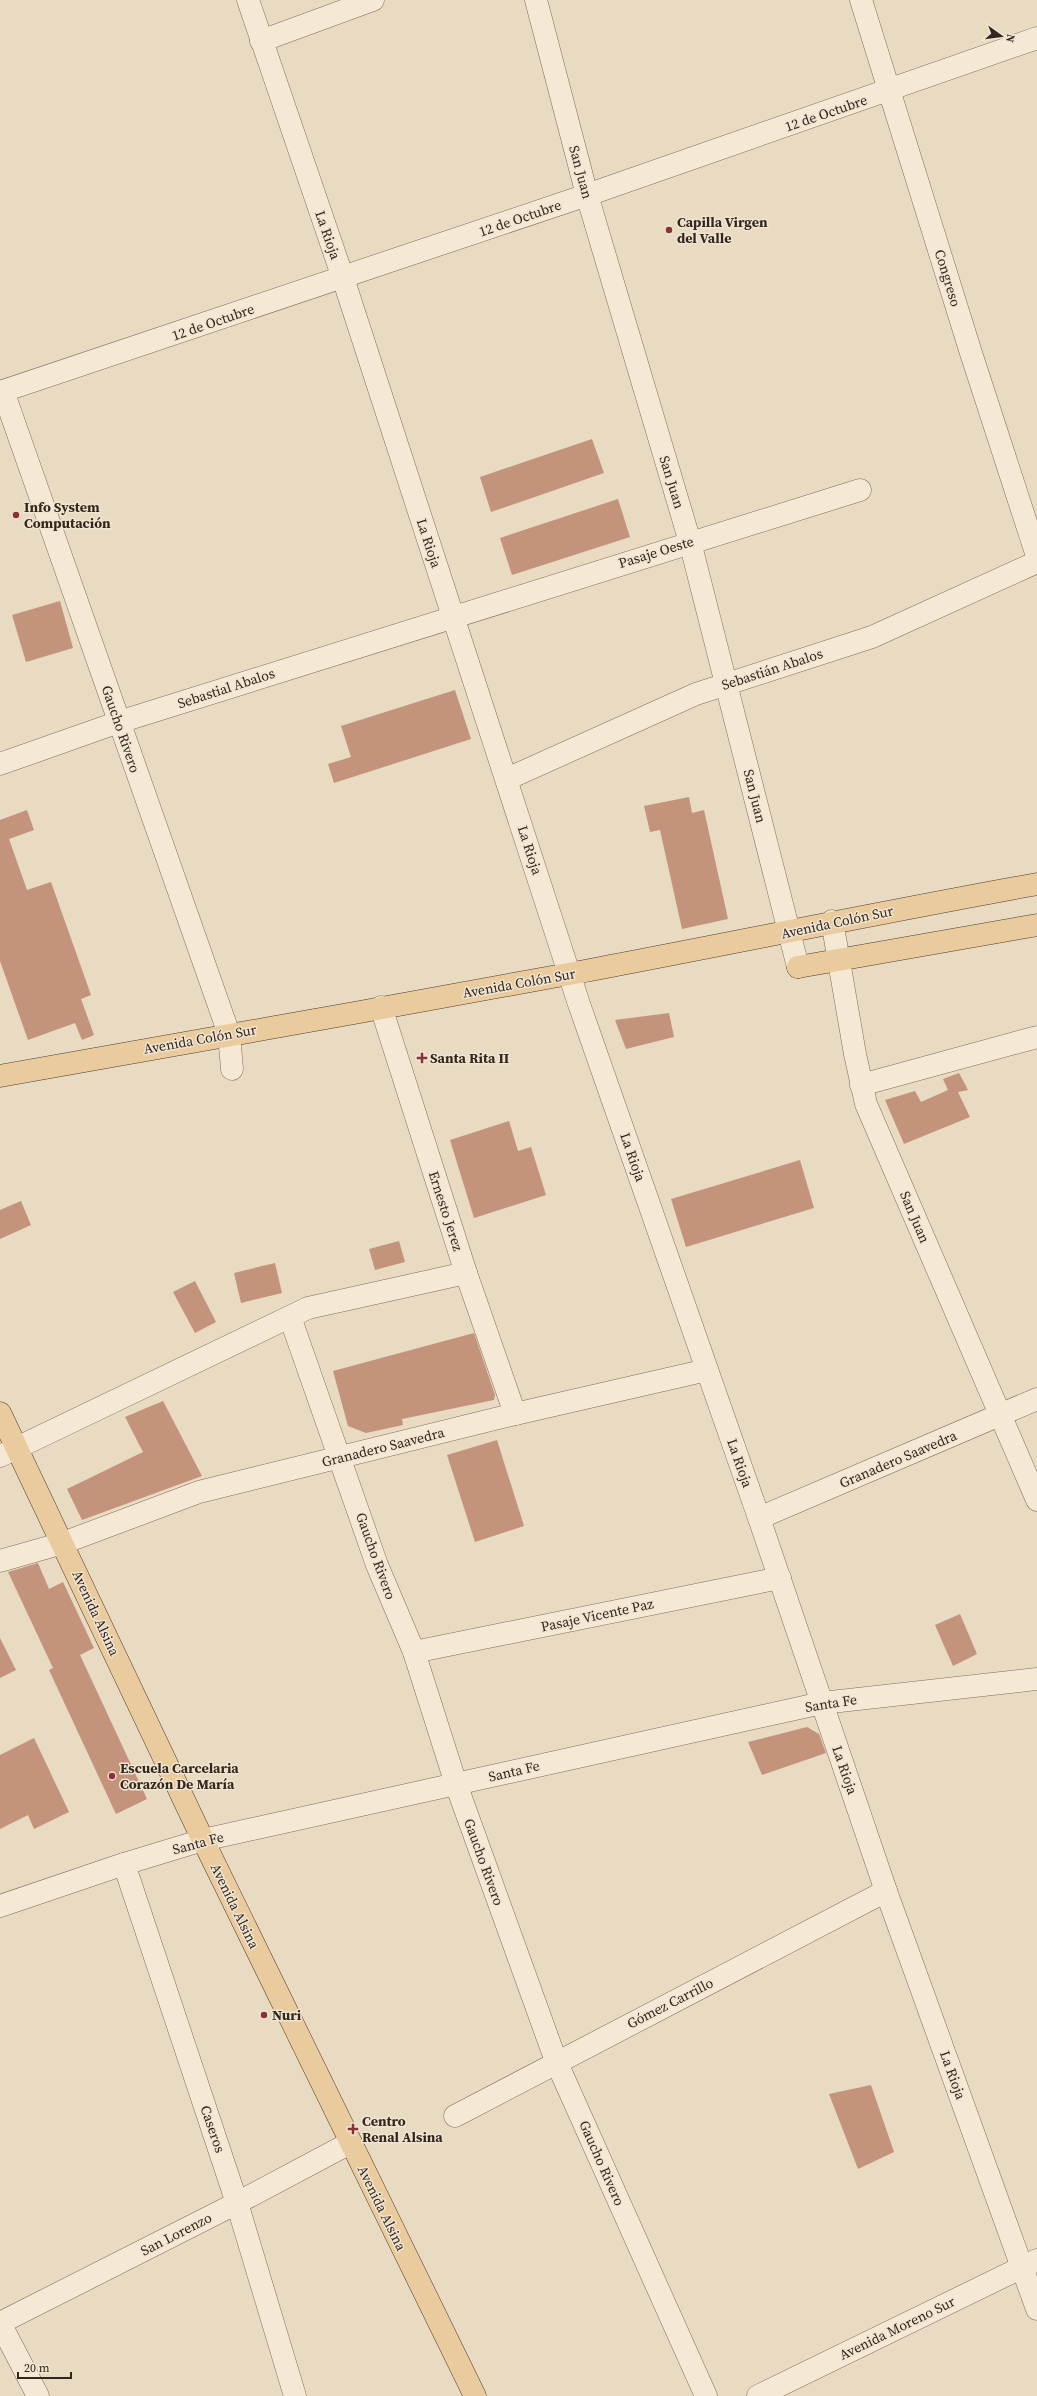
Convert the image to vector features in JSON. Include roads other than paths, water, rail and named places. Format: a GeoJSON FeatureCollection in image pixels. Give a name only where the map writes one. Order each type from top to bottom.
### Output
{"type":"FeatureCollection","features":[{"type":"Feature","properties":{"kind":"main road","name":"Avenida Colón Sur"},"geometry":{"type":"LineString","coordinates":[[0,1076],[571,974],[790,932],[832,921],[1037,884]]}},
{"type":"Feature","properties":{"kind":"main road"},"geometry":{"type":"LineString","coordinates":[[798,968],[1037,925]]}},
{"type":"Feature","properties":{"kind":"main road","name":"Avenida Alsina"},"geometry":{"type":"LineString","coordinates":[[0,1413],[8,1452],[63,1543],[203,1840],[475,2396]]}},
{"type":"Feature","properties":{"kind":"street","name":"La Rioja"},"geometry":{"type":"LineString","coordinates":[[248,0],[343,278],[452,616],[571,974],[780,1578],[886,1891],[1030,2264],[1037,2308]]}},
{"type":"Feature","properties":{"kind":"street"},"geometry":{"type":"LineString","coordinates":[[261,41],[373,0]]}},
{"type":"Feature","properties":{"kind":"street","name":"San Juan"},"geometry":{"type":"LineString","coordinates":[[536,0],[587,196],[690,542],[798,968]]}},
{"type":"Feature","properties":{"kind":"street","name":"Congreso"},"geometry":{"type":"LineString","coordinates":[[861,0],[970,353],[1037,556]]}},
{"type":"Feature","properties":{"kind":"street","name":"12 de Octubre"},"geometry":{"type":"LineString","coordinates":[[2,392],[587,196],[1037,38]]}},
{"type":"Feature","properties":{"kind":"street","name":"Gaucho Rivero"},"geometry":{"type":"LineString","coordinates":[[2,392],[229,1034],[232,1069]]}},
{"type":"Feature","properties":{"kind":"street","name":"Pasaje Oeste"},"geometry":{"type":"LineString","coordinates":[[452,616],[860,490]]}},
{"type":"Feature","properties":{"kind":"street","name":"Sebastián Abalos"},"geometry":{"type":"LineString","coordinates":[[507,779],[696,694],[872,637],[1037,562]]}},
{"type":"Feature","properties":{"kind":"street","name":"Sebastial Abalos"},"geometry":{"type":"LineString","coordinates":[[0,764],[119,722],[452,616]]}},
{"type":"Feature","properties":{"kind":"street","name":"San Juan"},"geometry":{"type":"LineString","coordinates":[[832,921],[861,1085],[866,1104],[1037,1500]]}},
{"type":"Feature","properties":{"kind":"street","name":"Ernesto Jerez"},"geometry":{"type":"LineString","coordinates":[[381,1007],[466,1273],[515,1414]]}},
{"type":"Feature","properties":{"kind":"street"},"geometry":{"type":"LineString","coordinates":[[861,1085],[1037,1037]]}},
{"type":"Feature","properties":{"kind":"street"},"geometry":{"type":"LineString","coordinates":[[8,1452],[290,1317],[327,1303],[466,1273]]}},
{"type":"Feature","properties":{"kind":"street","name":"Gaucho Rivero"},"geometry":{"type":"LineString","coordinates":[[290,1317],[341,1457],[378,1565],[414,1652],[456,1784],[556,2061],[706,2396]]}},
{"type":"Feature","properties":{"kind":"street","name":"Granadero Saavedra"},"geometry":{"type":"LineString","coordinates":[[0,1561],[63,1543],[199,1492],[515,1414],[707,1370]]}},
{"type":"Feature","properties":{"kind":"street","name":"Granadero Saavedra"},"geometry":{"type":"LineString","coordinates":[[759,1518],[1037,1400]]}},
{"type":"Feature","properties":{"kind":"street","name":"Pasaje Vicente Paz"},"geometry":{"type":"LineString","coordinates":[[414,1652],[780,1578]]}},
{"type":"Feature","properties":{"kind":"street","name":"Santa Fe"},"geometry":{"type":"LineString","coordinates":[[0,1906],[124,1864],[203,1840],[822,1703],[1037,1679]]}},
{"type":"Feature","properties":{"kind":"street","name":"Caseros"},"geometry":{"type":"LineString","coordinates":[[124,1864],[238,2203],[295,2396]]}},
{"type":"Feature","properties":{"kind":"street","name":"Gómez Carrillo"},"geometry":{"type":"LineString","coordinates":[[455,2116],[556,2061],[886,1891]]}},
{"type":"Feature","properties":{"kind":"street","name":"San Lorenzo"},"geometry":{"type":"LineString","coordinates":[[0,2322],[238,2203],[350,2143]]}},
{"type":"Feature","properties":{"kind":"street","name":"Avenida Moreno Sur"},"geometry":{"type":"LineString","coordinates":[[758,2396],[1030,2264]]}},
{"type":"Feature","properties":{"kind":"street"},"geometry":{"type":"LineString","coordinates":[[0,2322],[38,2396]]}},
{"type":"Feature","properties":{"kind":"place","name":"Capilla Virgen del Valle"},"geometry":{"type":"Point","coordinates":[669,230]}},
{"type":"Feature","properties":{"kind":"place","name":"Info System Computación"},"geometry":{"type":"Point","coordinates":[16,515]}},
{"type":"Feature","properties":{"kind":"place","name":"Santa Rita II"},"geometry":{"type":"Point","coordinates":[422,1058]}},
{"type":"Feature","properties":{"kind":"place","name":"Escuela Carcelaria Corazón De María"},"geometry":{"type":"Point","coordinates":[112,1776]}},
{"type":"Feature","properties":{"kind":"place","name":"Nuri"},"geometry":{"type":"Point","coordinates":[264,2015]}},
{"type":"Feature","properties":{"kind":"place","name":"Centro Renal Alsina"},"geometry":{"type":"Point","coordinates":[353,2129]}}]}
